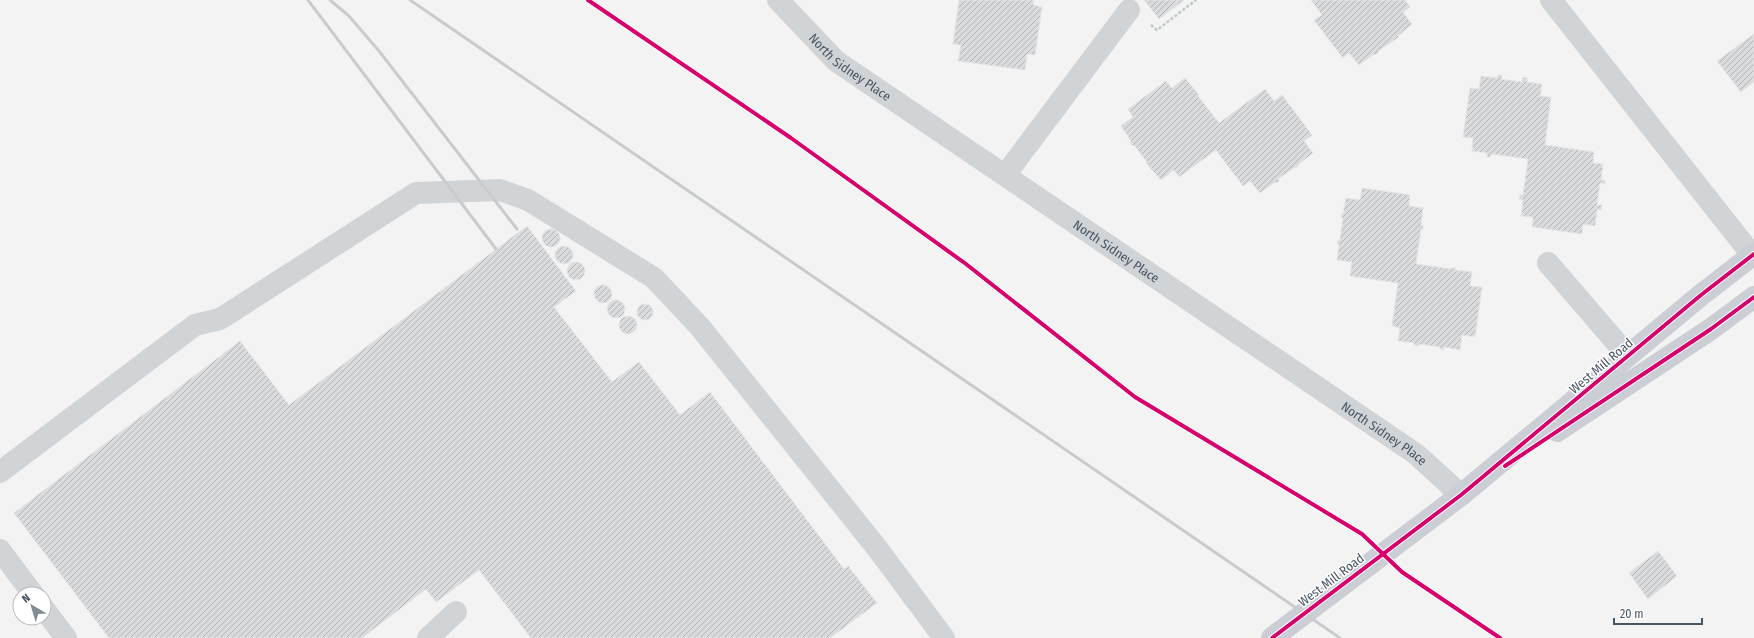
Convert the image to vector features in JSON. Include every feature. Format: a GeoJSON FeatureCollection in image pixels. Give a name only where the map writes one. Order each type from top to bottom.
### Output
{"type":"FeatureCollection","features":[{"type":"Feature","properties":{"kind":"main road","name":"West Mill Road"},"geometry":{"type":"LineString","coordinates":[[1272,638],[1461,495],[1753,254]]}},
{"type":"Feature","properties":{"kind":"main road","name":"West Mill Road"},"geometry":{"type":"LineString","coordinates":[[1461,495],[1754,298]]}},
{"type":"Feature","properties":{"kind":"street","name":"North Sidney Place"},"geometry":{"type":"LineString","coordinates":[[778,0],[836,61],[1416,454],[1461,495]]}},
{"type":"Feature","properties":{"kind":"street"},"geometry":{"type":"LineString","coordinates":[[1551,0],[1753,254]]}},
{"type":"Feature","properties":{"kind":"street"},"geometry":{"type":"LineString","coordinates":[[1005,175],[1129,10]]}},
{"type":"Feature","properties":{"kind":"street"},"geometry":{"type":"LineString","coordinates":[[0,472],[195,325],[220,319],[416,193],[500,190],[528,200],[654,278],[700,327],[877,548],[944,638]]}},
{"type":"Feature","properties":{"kind":"street"},"geometry":{"type":"LineString","coordinates":[[1548,263],[1628,356]]}},
{"type":"Feature","properties":{"kind":"street"},"geometry":{"type":"LineString","coordinates":[[0,550],[27,586]]}},
{"type":"Feature","properties":{"kind":"street"},"geometry":{"type":"LineString","coordinates":[[428,638],[456,612]]}},
{"type":"Feature","properties":{"kind":"street"},"geometry":{"type":"LineString","coordinates":[[52,620],[66,638]]}},
{"type":"Feature","properties":{"kind":"path"},"geometry":{"type":"LineString","coordinates":[[1129,10],[1157,30],[1196,0]]}},
{"type":"Feature","properties":{"kind":"building"},"geometry":{"type":"Polygon","coordinates":[[[959,0],[1034,0],[1033,5],[1042,7],[1035,55],[1027,54],[1025,70],[958,61],[961,45],[953,44],[959,0]]]}},
{"type":"Feature","properties":{"kind":"building"},"geometry":{"type":"Polygon","coordinates":[[[1144,0],[1184,0],[1159,19],[1144,0]]]}},
{"type":"Feature","properties":{"kind":"building"},"geometry":{"type":"Polygon","coordinates":[[[1311,0],[1405,0],[1410,7],[1403,12],[1412,24],[1398,36],[1399,37],[1359,65],[1349,53],[1343,58],[1314,20],[1322,15],[1311,0]]]}},
{"type":"Feature","properties":{"kind":"building"},"geometry":{"type":"Polygon","coordinates":[[[1754,34],[1754,82],[1741,92],[1717,61],[1754,34]]]}},
{"type":"Feature","properties":{"kind":"building"},"geometry":{"type":"Polygon","coordinates":[[[1498,75],[1502,75],[1501,79],[1522,82],[1523,77],[1527,78],[1527,82],[1542,84],[1540,96],[1551,97],[1545,145],[1594,152],[1593,163],[1603,164],[1601,180],[1605,180],[1605,184],[1600,183],[1597,205],[1602,205],[1601,210],[1597,209],[1595,226],[1583,224],[1582,234],[1532,227],[1533,217],[1521,216],[1523,200],[1519,199],[1520,195],[1523,195],[1528,159],[1491,154],[1491,157],[1487,157],[1487,153],[1472,151],[1473,138],[1463,137],[1470,88],[1479,89],[1481,76],[1497,78],[1498,75]]]}},
{"type":"Feature","properties":{"kind":"building"},"geometry":{"type":"Polygon","coordinates":[[[1185,78],[1219,123],[1265,89],[1274,101],[1282,95],[1312,135],[1304,141],[1313,153],[1296,168],[1295,167],[1278,179],[1279,181],[1276,183],[1275,182],[1260,193],[1250,181],[1243,186],[1216,150],[1179,177],[1174,170],[1161,180],[1146,163],[1147,162],[1134,145],[1133,146],[1130,142],[1131,141],[1121,126],[1133,117],[1128,109],[1166,81],[1172,88],[1185,78]]]}},
{"type":"Feature","properties":{"kind":"building"},"geometry":{"type":"Polygon","coordinates":[[[1362,188],[1410,195],[1409,206],[1423,208],[1421,225],[1423,225],[1423,229],[1421,229],[1416,264],[1451,269],[1456,268],[1455,270],[1472,272],[1470,286],[1482,287],[1475,337],[1462,335],[1460,350],[1444,347],[1444,350],[1440,349],[1440,347],[1419,344],[1419,346],[1414,345],[1414,343],[1398,341],[1400,328],[1392,326],[1398,283],[1350,276],[1352,262],[1337,260],[1339,244],[1337,244],[1338,240],[1340,240],[1343,218],[1341,218],[1346,198],[1360,200],[1362,188]]]}},
{"type":"Feature","properties":{"kind":"building"},"geometry":{"type":"Polygon","coordinates":[[[527,226],[576,291],[554,307],[612,382],[639,362],[680,415],[710,392],[844,569],[848,566],[877,603],[830,638],[531,638],[479,570],[436,602],[426,589],[362,638],[109,638],[14,513],[240,341],[289,405],[527,226]]]}},
{"type":"Feature","properties":{"kind":"building"},"geometry":{"type":"Polygon","coordinates":[[[551,229],[557,232],[560,238],[557,244],[551,247],[545,244],[542,238],[545,232],[551,229]]]}},
{"type":"Feature","properties":{"kind":"building"},"geometry":{"type":"Polygon","coordinates":[[[564,246],[570,249],[573,255],[570,261],[564,264],[558,261],[555,255],[558,249],[564,246]]]}},
{"type":"Feature","properties":{"kind":"building"},"geometry":{"type":"Polygon","coordinates":[[[576,262],[582,265],[585,271],[582,277],[576,280],[570,277],[567,271],[570,265],[576,262]]]}},
{"type":"Feature","properties":{"kind":"building"},"geometry":{"type":"Polygon","coordinates":[[[603,285],[609,288],[612,294],[609,300],[603,303],[597,300],[594,294],[597,288],[603,285]]]}},
{"type":"Feature","properties":{"kind":"building"},"geometry":{"type":"Polygon","coordinates":[[[616,300],[620,301],[624,305],[624,313],[620,317],[616,318],[612,317],[608,313],[607,309],[608,305],[612,301],[616,300]]]}},
{"type":"Feature","properties":{"kind":"building"},"geometry":{"type":"Polygon","coordinates":[[[645,304],[652,309],[653,312],[648,319],[645,320],[638,315],[637,312],[642,305],[645,304]]]}},
{"type":"Feature","properties":{"kind":"building"},"geometry":{"type":"Polygon","coordinates":[[[628,316],[632,317],[636,321],[636,329],[632,333],[628,334],[624,333],[620,329],[619,325],[620,321],[624,317],[628,316]]]}},
{"type":"Feature","properties":{"kind":"building"},"geometry":{"type":"Polygon","coordinates":[[[1658,551],[1677,576],[1648,599],[1629,573],[1658,551]]]}},
{"type":"Feature","properties":{"kind":"railway"},"geometry":{"type":"LineString","coordinates":[[308,0],[496,249]]}},
{"type":"Feature","properties":{"kind":"railway"},"geometry":{"type":"LineString","coordinates":[[330,0],[348,15],[379,51],[517,229]]}},
{"type":"Feature","properties":{"kind":"railway"},"geometry":{"type":"LineString","coordinates":[[410,0],[1340,638]]}},
{"type":"Feature","properties":{"kind":"cycle path"},"geometry":{"type":"LineString","coordinates":[[588,0],[791,138],[966,264],[1135,397],[1362,534],[1402,572],[1500,638]]}},
{"type":"Feature","properties":{"kind":"cycle path"},"geometry":{"type":"LineString","coordinates":[[1272,638],[1461,495],[1701,295],[1754,254]]}},
{"type":"Feature","properties":{"kind":"cycle path"},"geometry":{"type":"LineString","coordinates":[[1505,466],[1711,329],[1754,297]]}}]}
